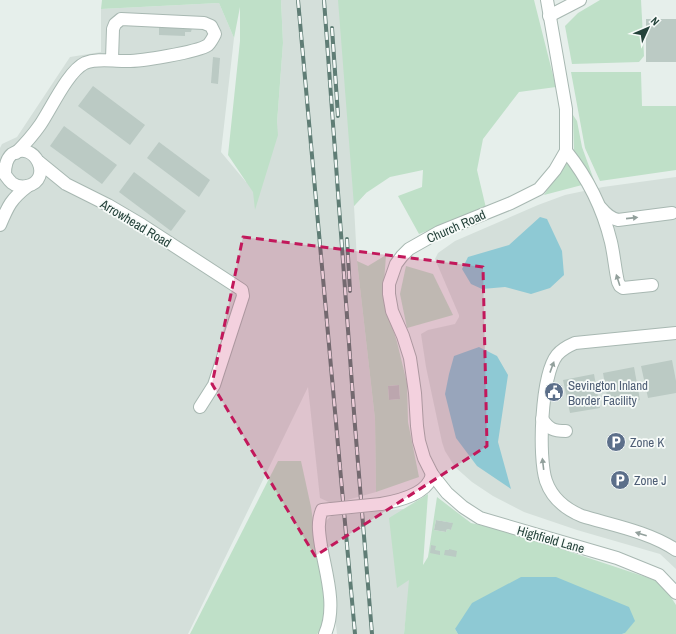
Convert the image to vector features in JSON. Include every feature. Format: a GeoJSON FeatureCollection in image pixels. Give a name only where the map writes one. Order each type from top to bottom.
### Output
{"type":"FeatureCollection","features":[{"type":"Feature","properties":{"kind":"street"},"geometry":{"type":"LineString","coordinates":[[547,0],[566,109],[566,151],[581,170],[599,205],[611,242],[620,286],[623,288],[652,285]]}},
{"type":"Feature","properties":{"kind":"street"},"geometry":{"type":"LineString","coordinates":[[549,16],[580,0]]}},
{"type":"Feature","properties":{"kind":"street"},"geometry":{"type":"LineString","coordinates":[[9,204],[10,193],[4,174],[8,156],[40,125],[69,78],[77,69],[85,63],[97,60],[141,60],[190,52],[208,45],[215,34],[210,26],[204,23],[121,19],[115,24],[113,29],[112,59]]}},
{"type":"Feature","properties":{"kind":"street"},"geometry":{"type":"LineString","coordinates":[[0,225],[9,204],[16,195],[31,184],[40,174],[40,168],[37,160],[36,142],[40,125]]}},
{"type":"Feature","properties":{"kind":"street"},"geometry":{"type":"LineString","coordinates":[[8,156],[26,151],[31,153],[37,160]]}},
{"type":"Feature","properties":{"kind":"street","name":"Church Road"},"geometry":{"type":"LineString","coordinates":[[432,474],[424,458],[419,441],[416,393],[410,358],[390,301],[389,284],[391,276],[396,264],[402,256],[416,245],[439,232],[511,203],[539,189],[555,170],[566,151]]}},
{"type":"Feature","properties":{"kind":"street","name":"Arrowhead Road"},"geometry":{"type":"LineString","coordinates":[[37,160],[66,184],[108,205],[205,265],[242,290],[243,296],[214,385],[200,407]]}},
{"type":"Feature","properties":{"kind":"street"},"geometry":{"type":"LineString","coordinates":[[4,174],[17,186],[31,184]]}},
{"type":"Feature","properties":{"kind":"street","name":"Arrowhead Road"},"geometry":{"type":"LineString","coordinates":[[31,184],[66,184]]}},
{"type":"Feature","properties":{"kind":"street"},"geometry":{"type":"LineString","coordinates":[[599,205],[607,215],[618,220],[672,214]]}},
{"type":"Feature","properties":{"kind":"street"},"geometry":{"type":"LineString","coordinates":[[676,333],[575,343],[564,348],[556,355],[546,383],[542,418],[542,464],[552,494],[560,504],[572,512],[582,516],[647,535],[670,545],[676,550]]}},
{"type":"Feature","properties":{"kind":"street"},"geometry":{"type":"LineString","coordinates":[[542,418],[547,426],[554,431],[566,431]]}},
{"type":"Feature","properties":{"kind":"street"},"geometry":{"type":"LineString","coordinates":[[325,634],[330,618],[330,596],[318,529],[319,516],[322,510],[381,504],[401,500],[414,494],[430,483],[432,474]]}},
{"type":"Feature","properties":{"kind":"street","name":"Highfield Lane"},"geometry":{"type":"LineString","coordinates":[[432,474],[447,493],[463,507],[480,518],[618,558],[659,575],[676,593]]}},
{"type":"Feature","properties":{"kind":"highlighted area"},"geometry":{"type":"Polygon","coordinates":[[[243,237],[483,267],[487,446],[315,556],[212,384],[243,237]]]}},
{"type":"Feature","properties":{"kind":"shaded area"},"geometry":{"type":"Polygon","coordinates":[[[281,0],[365,0],[366,193],[354,206],[357,261],[375,419],[376,492],[333,504],[320,498],[308,387],[188,634],[0,634],[0,148],[2,144],[17,137],[70,57],[101,52],[101,9],[219,3],[234,38],[221,152],[246,182],[277,123],[283,43],[281,0]]]}},
{"type":"Feature","properties":{"kind":"shaded area","name":"Sevington Inland Border Facility"},"geometry":{"type":"Polygon","coordinates":[[[676,177],[676,569],[660,554],[577,530],[524,512],[493,496],[472,482],[455,467],[445,451],[442,442],[426,367],[421,334],[428,330],[455,324],[459,317],[435,259],[438,253],[455,241],[565,195],[603,187],[676,177]]]}},
{"type":"Feature","properties":{"kind":"shaded area"},"geometry":{"type":"Polygon","coordinates":[[[403,509],[410,579],[404,634],[337,634],[324,523],[331,516],[403,509]]]}},
{"type":"Feature","properties":{"kind":"green space"},"geometry":{"type":"Polygon","coordinates":[[[102,0],[281,0],[283,43],[277,123],[278,135],[255,210],[253,192],[228,155],[240,41],[240,7],[234,38],[219,3],[101,9],[102,0]]]}},
{"type":"Feature","properties":{"kind":"green space"},"geometry":{"type":"Polygon","coordinates":[[[338,0],[534,0],[556,87],[519,92],[483,139],[477,170],[486,208],[419,234],[398,196],[422,187],[423,170],[390,177],[366,193],[354,206],[338,0]]]}},
{"type":"Feature","properties":{"kind":"green space"},"geometry":{"type":"Polygon","coordinates":[[[600,0],[641,0],[644,56],[639,62],[572,64],[565,26],[578,13],[600,0]]]}},
{"type":"Feature","properties":{"kind":"green space"},"geometry":{"type":"Polygon","coordinates":[[[571,72],[641,72],[642,106],[676,106],[676,170],[600,181],[585,148],[571,72]]]}},
{"type":"Feature","properties":{"kind":"green space"},"geometry":{"type":"Polygon","coordinates":[[[573,115],[577,121],[582,147],[595,183],[574,153],[573,115]]]}},
{"type":"Feature","properties":{"kind":"green space"},"geometry":{"type":"Polygon","coordinates":[[[565,162],[572,168],[582,185],[544,195],[565,162]]]}},
{"type":"Feature","properties":{"kind":"green space"},"geometry":{"type":"Polygon","coordinates":[[[386,255],[383,296],[397,342],[407,383],[408,422],[419,477],[376,492],[375,419],[357,261],[368,266],[386,255]],[[399,385],[388,386],[389,400],[400,399],[399,385]]]}},
{"type":"Feature","properties":{"kind":"green space"},"geometry":{"type":"Polygon","coordinates":[[[406,266],[433,274],[453,315],[407,328],[400,294],[406,266]]]}},
{"type":"Feature","properties":{"kind":"green space"},"geometry":{"type":"Polygon","coordinates":[[[278,461],[301,461],[311,507],[325,606],[321,631],[317,634],[190,634],[278,461]]]}},
{"type":"Feature","properties":{"kind":"green space"},"geometry":{"type":"Polygon","coordinates":[[[428,494],[423,565],[428,557],[437,497],[471,523],[507,531],[661,582],[676,605],[676,634],[622,634],[625,633],[455,629],[458,634],[404,634],[409,580],[397,588],[389,518],[428,494]],[[436,520],[434,530],[446,532],[447,529],[451,530],[452,523],[436,520]]]}},
{"type":"Feature","properties":{"kind":"water"},"geometry":{"type":"Polygon","coordinates":[[[540,217],[547,219],[562,251],[564,275],[550,288],[531,294],[505,287],[482,289],[471,284],[462,269],[468,257],[509,245],[540,217]]]}},
{"type":"Feature","properties":{"kind":"water"},"geometry":{"type":"Polygon","coordinates":[[[479,347],[497,356],[508,375],[498,442],[511,489],[477,466],[456,438],[445,394],[454,356],[479,347]]]}},
{"type":"Feature","properties":{"kind":"water"},"geometry":{"type":"Polygon","coordinates":[[[521,577],[556,577],[629,607],[635,621],[625,633],[622,634],[458,634],[455,629],[472,603],[521,577]]]}},
{"type":"Feature","properties":{"kind":"building"},"geometry":{"type":"Polygon","coordinates":[[[646,19],[676,19],[676,62],[646,62],[646,19]]]}},
{"type":"Feature","properties":{"kind":"building"},"geometry":{"type":"Polygon","coordinates":[[[159,25],[192,28],[191,32],[185,32],[185,36],[159,35],[159,25]]]}},
{"type":"Feature","properties":{"kind":"building"},"geometry":{"type":"Polygon","coordinates":[[[213,57],[220,58],[218,84],[211,83],[213,57]]]}},
{"type":"Feature","properties":{"kind":"building"},"geometry":{"type":"Polygon","coordinates":[[[93,86],[145,125],[130,145],[78,106],[93,86]]]}},
{"type":"Feature","properties":{"kind":"building"},"geometry":{"type":"Polygon","coordinates":[[[64,126],[117,165],[102,184],[50,146],[64,126]]]}},
{"type":"Feature","properties":{"kind":"building"},"geometry":{"type":"Polygon","coordinates":[[[159,142],[210,180],[199,197],[147,158],[159,142]]]}},
{"type":"Feature","properties":{"kind":"building"},"geometry":{"type":"Polygon","coordinates":[[[134,172],[186,211],[171,231],[119,192],[134,172]]]}},
{"type":"Feature","properties":{"kind":"building"},"geometry":{"type":"Polygon","coordinates":[[[672,360],[676,381],[676,393],[648,398],[641,366],[672,360]]]}},
{"type":"Feature","properties":{"kind":"building"},"geometry":{"type":"Polygon","coordinates":[[[634,367],[640,400],[609,407],[603,373],[634,367]]]}},
{"type":"Feature","properties":{"kind":"building"},"geometry":{"type":"Polygon","coordinates":[[[594,374],[600,408],[570,413],[563,380],[594,374]]]}},
{"type":"Feature","properties":{"kind":"building"},"geometry":{"type":"Polygon","coordinates":[[[399,385],[400,399],[389,400],[388,386],[399,385]]]}},
{"type":"Feature","properties":{"kind":"building"},"geometry":{"type":"Polygon","coordinates":[[[436,520],[453,523],[451,530],[447,529],[446,532],[434,530],[436,520]]]}},
{"type":"Feature","properties":{"kind":"building"},"geometry":{"type":"Polygon","coordinates":[[[431,545],[436,546],[435,550],[440,551],[440,555],[430,553],[431,545]]]}},
{"type":"Feature","properties":{"kind":"building"},"geometry":{"type":"Polygon","coordinates":[[[449,549],[457,551],[456,557],[444,555],[445,550],[449,549]]]}},
{"type":"Feature","properties":{"kind":"railway"},"geometry":{"type":"LineString","coordinates":[[298,0],[355,634]]}},
{"type":"Feature","properties":{"kind":"railway"},"geometry":{"type":"LineString","coordinates":[[324,0],[355,426],[372,634]]}},
{"type":"Feature","properties":{"kind":"railway"},"geometry":{"type":"LineString","coordinates":[[332,28],[338,116]]}},
{"type":"Feature","properties":{"kind":"railway"},"geometry":{"type":"LineString","coordinates":[[347,239],[350,291]]}},
{"type":"Feature","properties":{"kind":"place","name":"Sevington Inland Border Facility"},"geometry":{"type":"Point","coordinates":[554,392]}},
{"type":"Feature","properties":{"kind":"place","name":"Zone K"},"geometry":{"type":"Point","coordinates":[616,442]}},
{"type":"Feature","properties":{"kind":"place","name":"Zone J"},"geometry":{"type":"Point","coordinates":[620,480]}}]}
